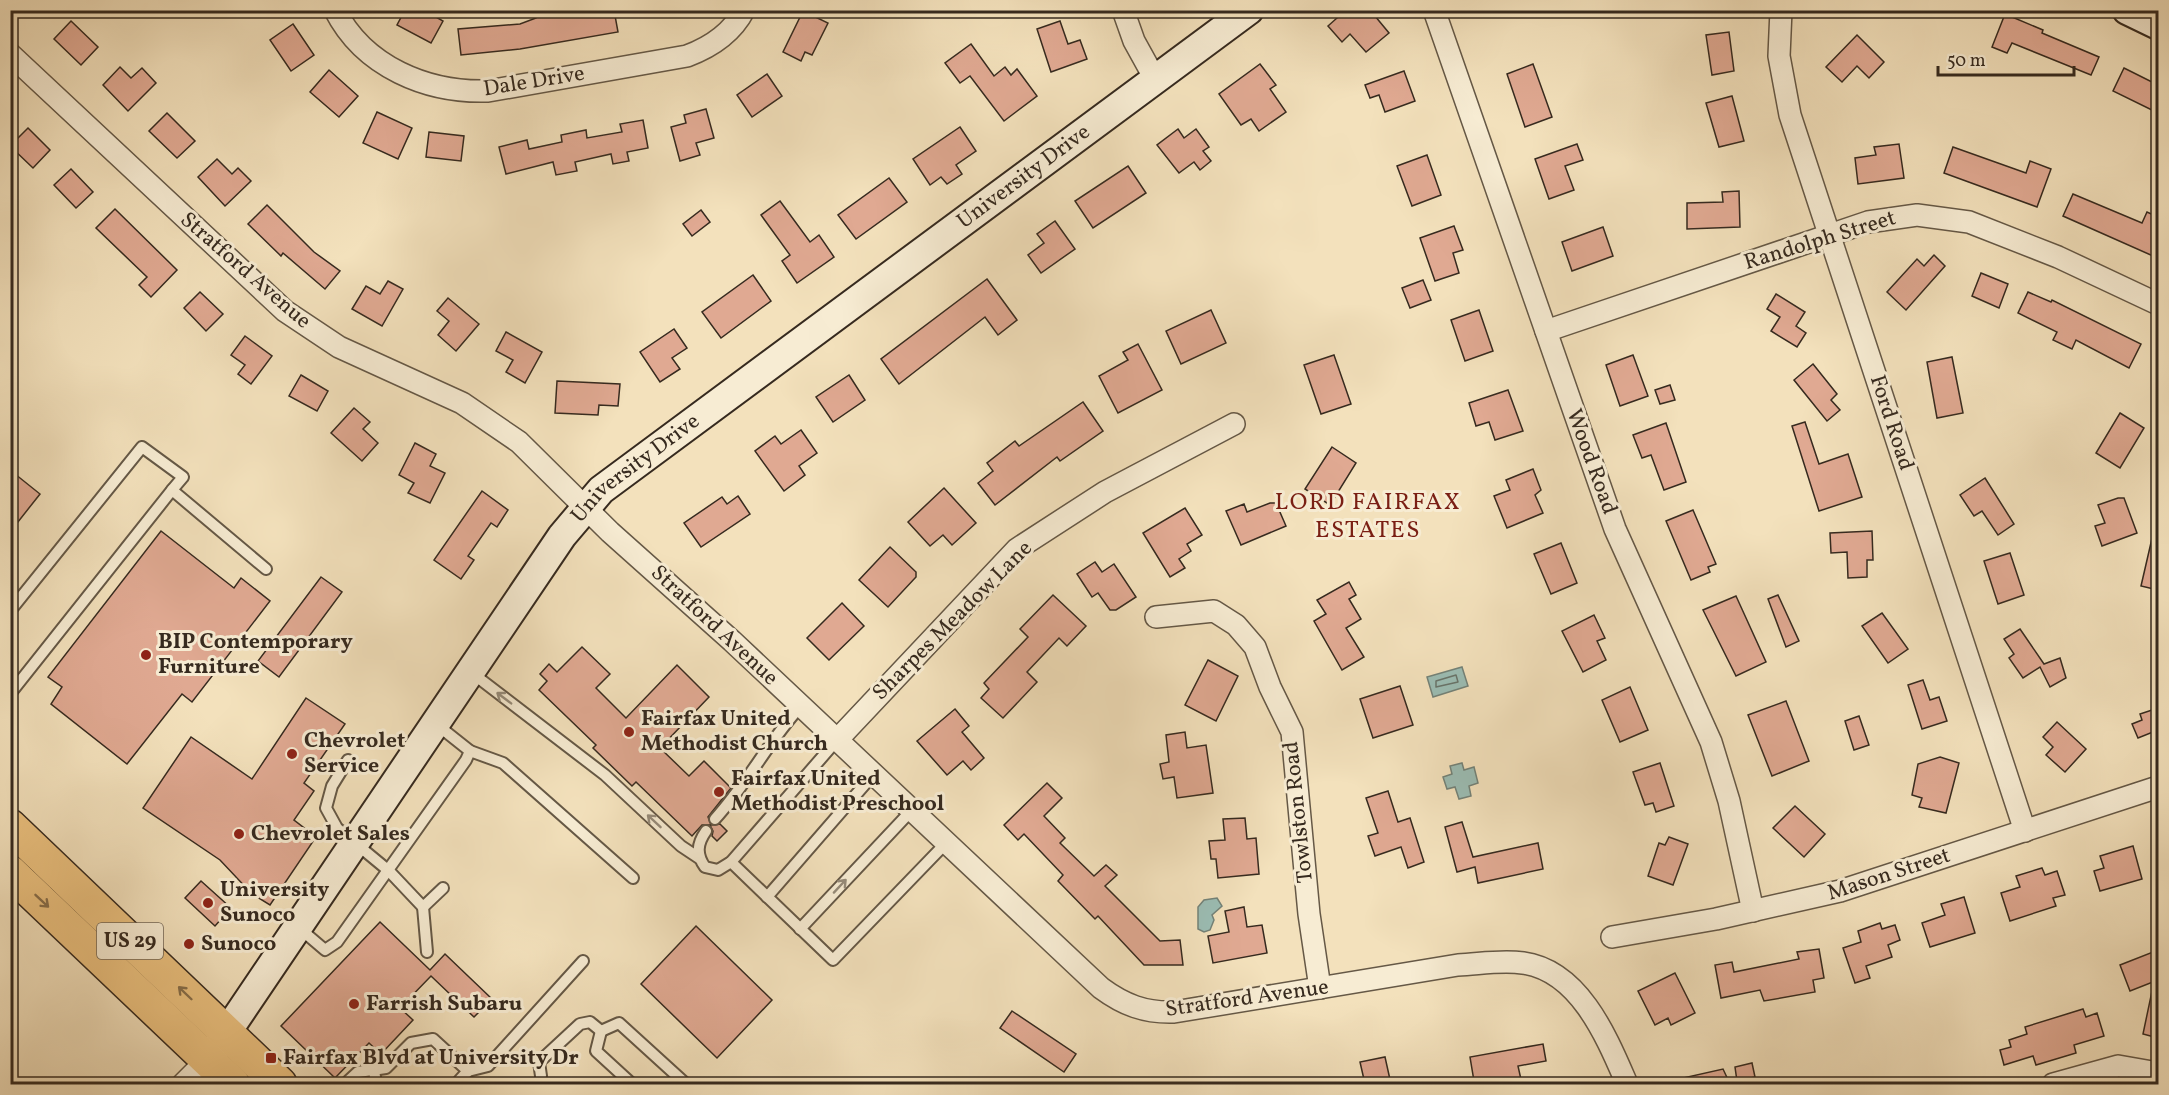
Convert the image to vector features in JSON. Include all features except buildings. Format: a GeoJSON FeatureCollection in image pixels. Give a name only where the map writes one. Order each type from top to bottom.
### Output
{"type":"FeatureCollection","features":[{"type":"Feature","properties":{"kind":"main road","name":"US 29"},"geometry":{"type":"LineString","coordinates":[[10,826],[280,1084]]}},
{"type":"Feature","properties":{"kind":"main road","name":"US 29"},"geometry":{"type":"LineString","coordinates":[[13,880],[233,1084]]}},
{"type":"Feature","properties":{"kind":"street","name":"Dale Drive"},"geometry":{"type":"LineString","coordinates":[[334,10],[348,31],[382,63],[423,84],[465,92],[488,91],[687,56],[713,44],[728,32],[744,10]]}},
{"type":"Feature","properties":{"kind":"street"},"geometry":{"type":"LineString","coordinates":[[1123,10],[1134,41],[1155,79]]}},
{"type":"Feature","properties":{"kind":"street","name":"University Drive"},"geometry":{"type":"LineString","coordinates":[[183,1084],[207,1060],[227,1033],[562,536],[608,484],[1249,10]]}},
{"type":"Feature","properties":{"kind":"street","name":"Wood Road"},"geometry":{"type":"LineString","coordinates":[[1434,10],[1615,529],[1711,742],[1729,801],[1752,911]]}},
{"type":"Feature","properties":{"kind":"street","name":"Ford Road"},"geometry":{"type":"LineString","coordinates":[[1780,10],[1779,56],[1783,86],[1829,236],[2025,831]]}},
{"type":"Feature","properties":{"kind":"street"},"geometry":{"type":"LineString","coordinates":[[2127,10],[2158,25]]}},
{"type":"Feature","properties":{"kind":"street","name":"Stratford Avenue"},"geometry":{"type":"LineString","coordinates":[[10,54],[285,311],[339,347],[439,391],[484,416],[519,442],[1101,988],[1132,1006],[1155,1012],[1174,1012],[1458,965],[1502,962],[1535,966],[1558,979],[1584,1002],[1597,1022],[1627,1084]]}},
{"type":"Feature","properties":{"kind":"street","name":"Randolph Street"},"geometry":{"type":"LineString","coordinates":[[1546,331],[1888,217],[1917,215],[1953,218],[2058,256],[2158,304]]}},
{"type":"Feature","properties":{"kind":"street","name":"Sharpes Meadow Lane"},"geometry":{"type":"LineString","coordinates":[[837,740],[1017,549],[1105,492],[1234,423]]}},
{"type":"Feature","properties":{"kind":"street","name":"Towlston Road"},"geometry":{"type":"LineString","coordinates":[[1156,617],[1214,611],[1236,625],[1255,647],[1270,687],[1292,732],[1310,914],[1320,988]]}},
{"type":"Feature","properties":{"kind":"street","name":"Mason Street"},"geometry":{"type":"LineString","coordinates":[[1612,937],[1752,911],[1840,891],[2158,787]]}},
{"type":"Feature","properties":{"kind":"street"},"geometry":{"type":"LineString","coordinates":[[2053,1084],[2118,1066],[2158,1073]]}},
{"type":"Feature","properties":{"kind":"lane"},"geometry":{"type":"LineString","coordinates":[[10,611],[142,447],[183,477],[10,694]]}},
{"type":"Feature","properties":{"kind":"lane"},"geometry":{"type":"LineString","coordinates":[[172,490],[266,569]]}},
{"type":"Feature","properties":{"kind":"lane"},"geometry":{"type":"LineString","coordinates":[[471,672],[604,775],[681,846],[699,858],[705,867],[718,870],[731,862],[837,740]]}},
{"type":"Feature","properties":{"kind":"lane"},"geometry":{"type":"LineString","coordinates":[[715,819],[736,796],[771,740],[800,707]]}},
{"type":"Feature","properties":{"kind":"lane"},"geometry":{"type":"LineString","coordinates":[[436,723],[470,751],[503,763],[633,878]]}},
{"type":"Feature","properties":{"kind":"lane"},"geometry":{"type":"LineString","coordinates":[[297,927],[325,950],[337,942],[389,871],[470,751]]}},
{"type":"Feature","properties":{"kind":"lane"},"geometry":{"type":"LineString","coordinates":[[348,760],[332,786],[326,808],[337,828],[389,871],[423,907],[427,952]]}},
{"type":"Feature","properties":{"kind":"lane"},"geometry":{"type":"LineString","coordinates":[[766,897],[873,775]]}},
{"type":"Feature","properties":{"kind":"lane"},"geometry":{"type":"LineString","coordinates":[[800,929],[911,811]]}},
{"type":"Feature","properties":{"kind":"lane"},"geometry":{"type":"LineString","coordinates":[[699,858],[698,842],[706,831]]}},
{"type":"Feature","properties":{"kind":"lane"},"geometry":{"type":"LineString","coordinates":[[731,862],[833,960],[945,843]]}},
{"type":"Feature","properties":{"kind":"lane"},"geometry":{"type":"LineString","coordinates":[[423,907],[443,888]]}},
{"type":"Feature","properties":{"kind":"lane"},"geometry":{"type":"LineString","coordinates":[[456,1084],[468,1071],[488,1066],[583,961]]}},
{"type":"Feature","properties":{"kind":"lane"},"geometry":{"type":"LineString","coordinates":[[540,1076],[539,1062],[580,1024],[590,1022],[601,1031]]}},
{"type":"Feature","properties":{"kind":"lane"},"geometry":{"type":"LineString","coordinates":[[601,1031],[619,1023],[686,1084]]}},
{"type":"Feature","properties":{"kind":"lane"},"geometry":{"type":"LineString","coordinates":[[601,1031],[596,1051],[632,1084]]}},
{"type":"Feature","properties":{"kind":"lane"},"geometry":{"type":"LineString","coordinates":[[345,1084],[358,1071],[386,1068],[411,1043],[433,1039],[468,1071]]}},
{"type":"Feature","properties":{"kind":"lane"},"geometry":{"type":"LineString","coordinates":[[374,1070],[376,1084]]}},
{"type":"Feature","properties":{"kind":"water"},"geometry":{"type":"Polygon","coordinates":[[[1462,667],[1468,686],[1433,697],[1427,677],[1462,667]]]}},
{"type":"Feature","properties":{"kind":"water"},"geometry":{"type":"Polygon","coordinates":[[[1462,763],[1464,770],[1474,767],[1478,783],[1469,786],[1471,796],[1459,799],[1455,787],[1447,789],[1443,777],[1452,774],[1450,766],[1462,763]]]}},
{"type":"Feature","properties":{"kind":"water"},"geometry":{"type":"Polygon","coordinates":[[[1217,898],[1222,906],[1212,915],[1214,920],[1210,930],[1204,932],[1198,929],[1198,907],[1204,900],[1217,898]]]}},
{"type":"Feature","properties":{"kind":"place","name":"BIP Contemporary Furniture"},"geometry":{"type":"Point","coordinates":[146,655]}},
{"type":"Feature","properties":{"kind":"place","name":"Fairfax United Methodist Church"},"geometry":{"type":"Point","coordinates":[629,732]}},
{"type":"Feature","properties":{"kind":"place","name":"Chevrolet Service"},"geometry":{"type":"Point","coordinates":[292,754]}},
{"type":"Feature","properties":{"kind":"place","name":"Fairfax United Methodist Preschool"},"geometry":{"type":"Point","coordinates":[719,792]}},
{"type":"Feature","properties":{"kind":"place","name":"Chevrolet Sales"},"geometry":{"type":"Point","coordinates":[239,834]}},
{"type":"Feature","properties":{"kind":"place","name":"University Sunoco"},"geometry":{"type":"Point","coordinates":[208,903]}},
{"type":"Feature","properties":{"kind":"place","name":"Sunoco"},"geometry":{"type":"Point","coordinates":[189,944]}},
{"type":"Feature","properties":{"kind":"place","name":"Farrish Subaru"},"geometry":{"type":"Point","coordinates":[354,1004]}},
{"type":"Feature","properties":{"kind":"place","name":"Fairfax Blvd at University Dr"},"geometry":{"type":"Point","coordinates":[271,1058]}},
{"type":"Feature","properties":{"kind":"district","name":"LORD FAIRFAX ESTATES"},"geometry":{"type":"Point","coordinates":[1368,517]}}]}
